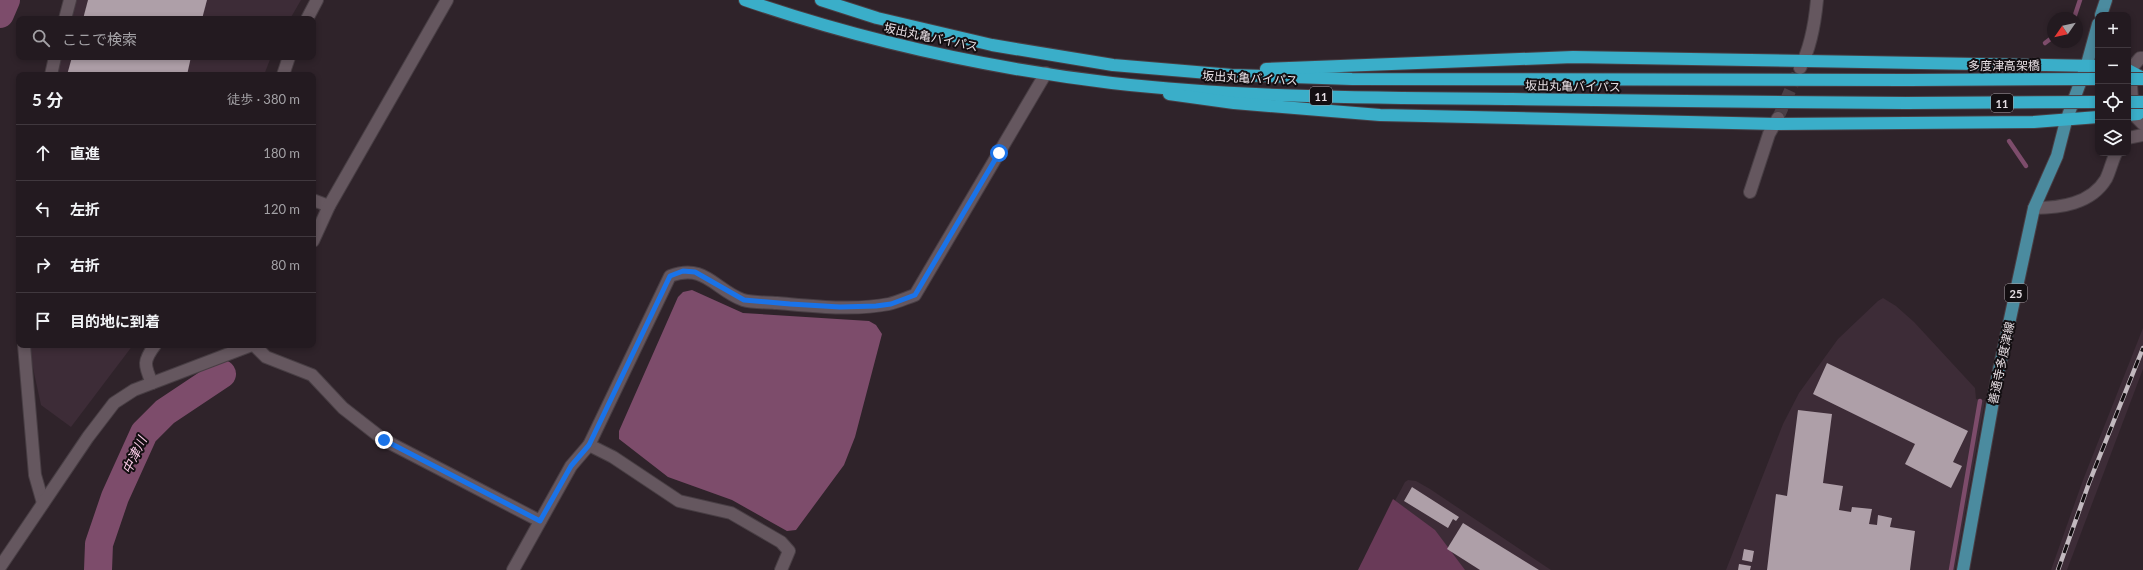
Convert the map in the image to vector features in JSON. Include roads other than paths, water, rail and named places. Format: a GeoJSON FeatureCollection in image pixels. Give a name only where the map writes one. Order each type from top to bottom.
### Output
{"type":"FeatureCollection","features":[{"type":"Feature","properties":{"kind":"highway","name":"坂出丸亀バイパス"},"geometry":{"type":"LineString","coordinates":[[746,0],[796,17],[884,42],[1046,73],[1112,83],[1235,92],[1351,98],[1906,103],[2095,102]]}},
{"type":"Feature","properties":{"kind":"highway","name":"坂出丸亀バイパス"},"geometry":{"type":"LineString","coordinates":[[821,0],[877,18],[992,45],[1113,65],[1199,72],[1352,79],[1909,80]]}},
{"type":"Feature","properties":{"kind":"highway"},"geometry":{"type":"LineString","coordinates":[[1199,72],[1573,57],[1803,64],[2092,65]]}},
{"type":"Feature","properties":{"kind":"highway"},"geometry":{"type":"LineString","coordinates":[[2131,74],[2143,78]]}},
{"type":"Feature","properties":{"kind":"highway","name":"多度津高架橋"},"geometry":{"type":"LineString","coordinates":[[1909,80],[2095,79]]}},
{"type":"Feature","properties":{"kind":"highway"},"geometry":{"type":"LineString","coordinates":[[1112,83],[1172,95],[1234,103],[1380,115],[1777,121],[2066,121],[2095,117]]}},
{"type":"Feature","properties":{"kind":"highway"},"geometry":{"type":"LineString","coordinates":[[2131,102],[2143,102]]}},
{"type":"Feature","properties":{"kind":"main road"},"geometry":{"type":"LineString","coordinates":[[2102,12],[2106,0]]}},
{"type":"Feature","properties":{"kind":"main road","name":"善通寺多度津線"},"geometry":{"type":"LineString","coordinates":[[1963,570],[1997,379],[2034,208],[2057,156],[2066,121],[2092,65],[2095,44]]}},
{"type":"Feature","properties":{"kind":"street"},"geometry":{"type":"LineString","coordinates":[[66,16],[70,0]]}},
{"type":"Feature","properties":{"kind":"street"},"geometry":{"type":"LineString","coordinates":[[309,16],[317,0]]}},
{"type":"Feature","properties":{"kind":"street"},"geometry":{"type":"LineString","coordinates":[[316,234],[329,206],[447,0]]}},
{"type":"Feature","properties":{"kind":"street"},"geometry":{"type":"LineString","coordinates":[[1803,64],[1815,22],[1817,0]]}},
{"type":"Feature","properties":{"kind":"street"},"geometry":{"type":"LineString","coordinates":[[2131,70],[2140,58],[2143,58]]}},
{"type":"Feature","properties":{"kind":"street"},"geometry":{"type":"LineString","coordinates":[[52,72],[54,60]]}},
{"type":"Feature","properties":{"kind":"street"},"geometry":{"type":"LineString","coordinates":[[284,72],[288,60]]}},
{"type":"Feature","properties":{"kind":"street"},"geometry":{"type":"LineString","coordinates":[[513,570],[571,466],[589,445],[670,276],[683,271],[695,272],[744,300],[790,304],[840,307],[876,306],[891,304],[915,295],[1046,73]]}},
{"type":"Feature","properties":{"kind":"street"},"geometry":{"type":"LineString","coordinates":[[2131,84],[2135,113],[2143,130],[2131,136]]}},
{"type":"Feature","properties":{"kind":"street"},"geometry":{"type":"LineString","coordinates":[[1750,192],[1769,134],[1777,121]]}},
{"type":"Feature","properties":{"kind":"street"},"geometry":{"type":"LineString","coordinates":[[2034,208],[2053,208],[2074,204],[2091,194],[2105,179],[2115,156]]}},
{"type":"Feature","properties":{"kind":"street"},"geometry":{"type":"LineString","coordinates":[[316,201],[329,206]]}},
{"type":"Feature","properties":{"kind":"street"},"geometry":{"type":"LineString","coordinates":[[24,348],[35,475],[43,503]]}},
{"type":"Feature","properties":{"kind":"street"},"geometry":{"type":"LineString","coordinates":[[152,348],[146,356],[145,362],[152,383]]}},
{"type":"Feature","properties":{"kind":"street"},"geometry":{"type":"LineString","coordinates":[[0,567],[88,437],[114,403],[134,390],[245,348]]}},
{"type":"Feature","properties":{"kind":"street"},"geometry":{"type":"LineString","coordinates":[[256,348],[266,357],[312,375],[343,408],[384,440],[540,521]]}},
{"type":"Feature","properties":{"kind":"street"},"geometry":{"type":"LineString","coordinates":[[589,445],[613,457],[678,501],[732,513],[781,542],[789,551],[781,570]]}},
{"type":"Feature","properties":{"kind":"waterway"},"geometry":{"type":"LineString","coordinates":[[0,14],[6,0]]}},
{"type":"Feature","properties":{"kind":"waterway"},"geometry":{"type":"LineString","coordinates":[[2076,12],[2080,0]]}},
{"type":"Feature","properties":{"kind":"waterway"},"geometry":{"type":"LineString","coordinates":[[2009,141],[2026,166]]}},
{"type":"Feature","properties":{"kind":"waterway","name":"中津川"},"geometry":{"type":"LineString","coordinates":[[98,570],[99,544],[115,497],[144,433],[165,412],[222,374]]}},
{"type":"Feature","properties":{"kind":"waterway"},"geometry":{"type":"LineString","coordinates":[[1951,570],[1980,401]]}},
{"type":"Feature","properties":{"kind":"tunnel"},"geometry":{"type":"LineString","coordinates":[[1778,118],[1800,68]]}},
{"type":"Feature","properties":{"kind":"railway"},"geometry":{"type":"LineString","coordinates":[[2058,570],[2089,483],[2143,348]]}}]}
